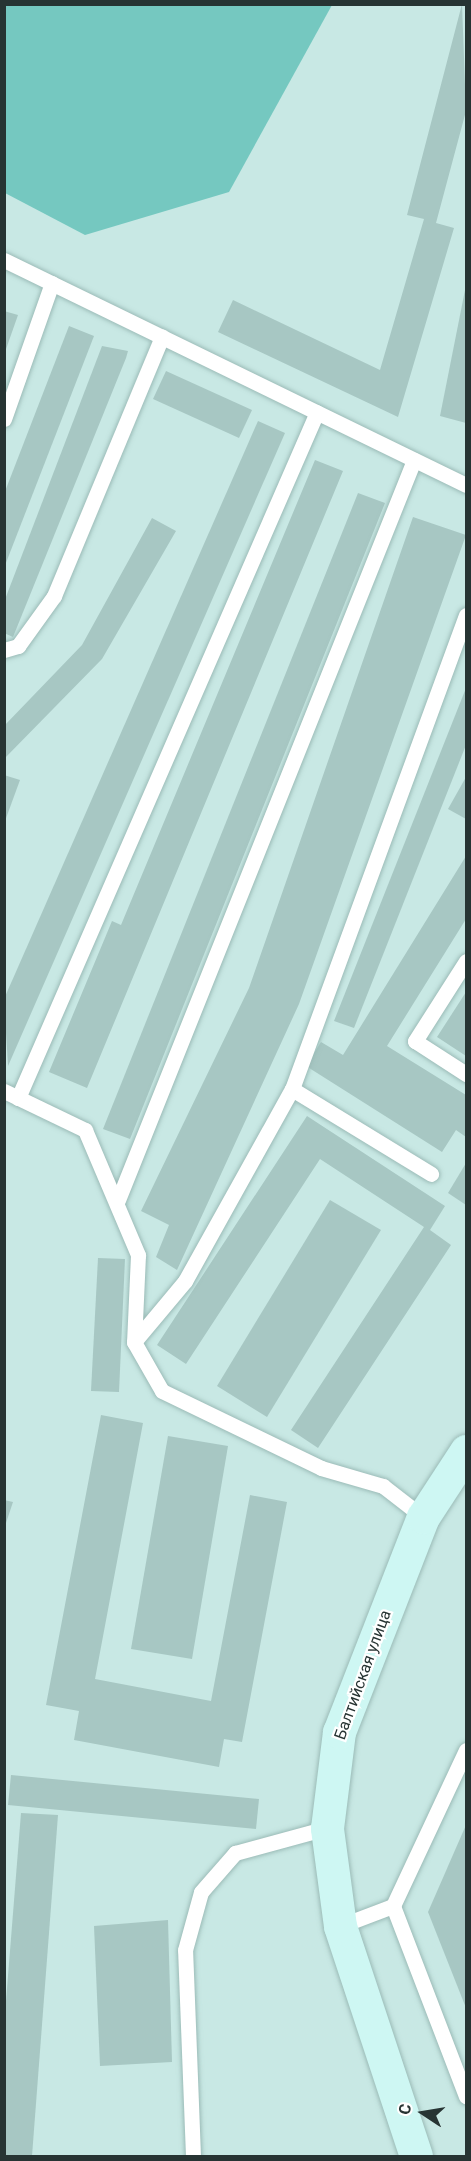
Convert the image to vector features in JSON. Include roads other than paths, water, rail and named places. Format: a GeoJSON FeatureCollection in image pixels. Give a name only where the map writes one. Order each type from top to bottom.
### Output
{"type":"FeatureCollection","features":[{"type":"Feature","properties":{"kind":"street","name":"Балтийская улица"},"geometry":{"type":"LineString","coordinates":[[416,2157],[340,1926],[327,1828],[339,1732],[423,1517],[466,1451]]}},
{"type":"Feature","properties":{"kind":"lane"},"geometry":{"type":"LineString","coordinates":[[4,260],[466,485]]}},
{"type":"Feature","properties":{"kind":"lane"},"geometry":{"type":"LineString","coordinates":[[4,419],[52,283]]}},
{"type":"Feature","properties":{"kind":"lane"},"geometry":{"type":"LineString","coordinates":[[4,650],[18,646],[54,596],[162,337]]}},
{"type":"Feature","properties":{"kind":"lane"},"geometry":{"type":"LineString","coordinates":[[317,412],[11,1095],[85,1130],[118,1200],[138,1255],[134,1342],[162,1391],[321,1468],[383,1486],[423,1517]]}},
{"type":"Feature","properties":{"kind":"lane"},"geometry":{"type":"LineString","coordinates":[[118,1200],[414,460]]}},
{"type":"Feature","properties":{"kind":"lane"},"geometry":{"type":"LineString","coordinates":[[134,1342],[185,1281],[292,1089],[466,615]]}},
{"type":"Feature","properties":{"kind":"lane"},"geometry":{"type":"LineString","coordinates":[[466,961],[415,1041],[466,1074]]}},
{"type":"Feature","properties":{"kind":"lane"},"geometry":{"type":"LineString","coordinates":[[292,1089],[431,1174]]}},
{"type":"Feature","properties":{"kind":"lane"},"geometry":{"type":"LineString","coordinates":[[340,1926],[393,1906],[466,1750]]}},
{"type":"Feature","properties":{"kind":"lane"},"geometry":{"type":"LineString","coordinates":[[193,2157],[184,1950],[201,1892],[235,1853],[327,1828]]}},
{"type":"Feature","properties":{"kind":"lane"},"geometry":{"type":"LineString","coordinates":[[393,1906],[466,2096]]}}]}
